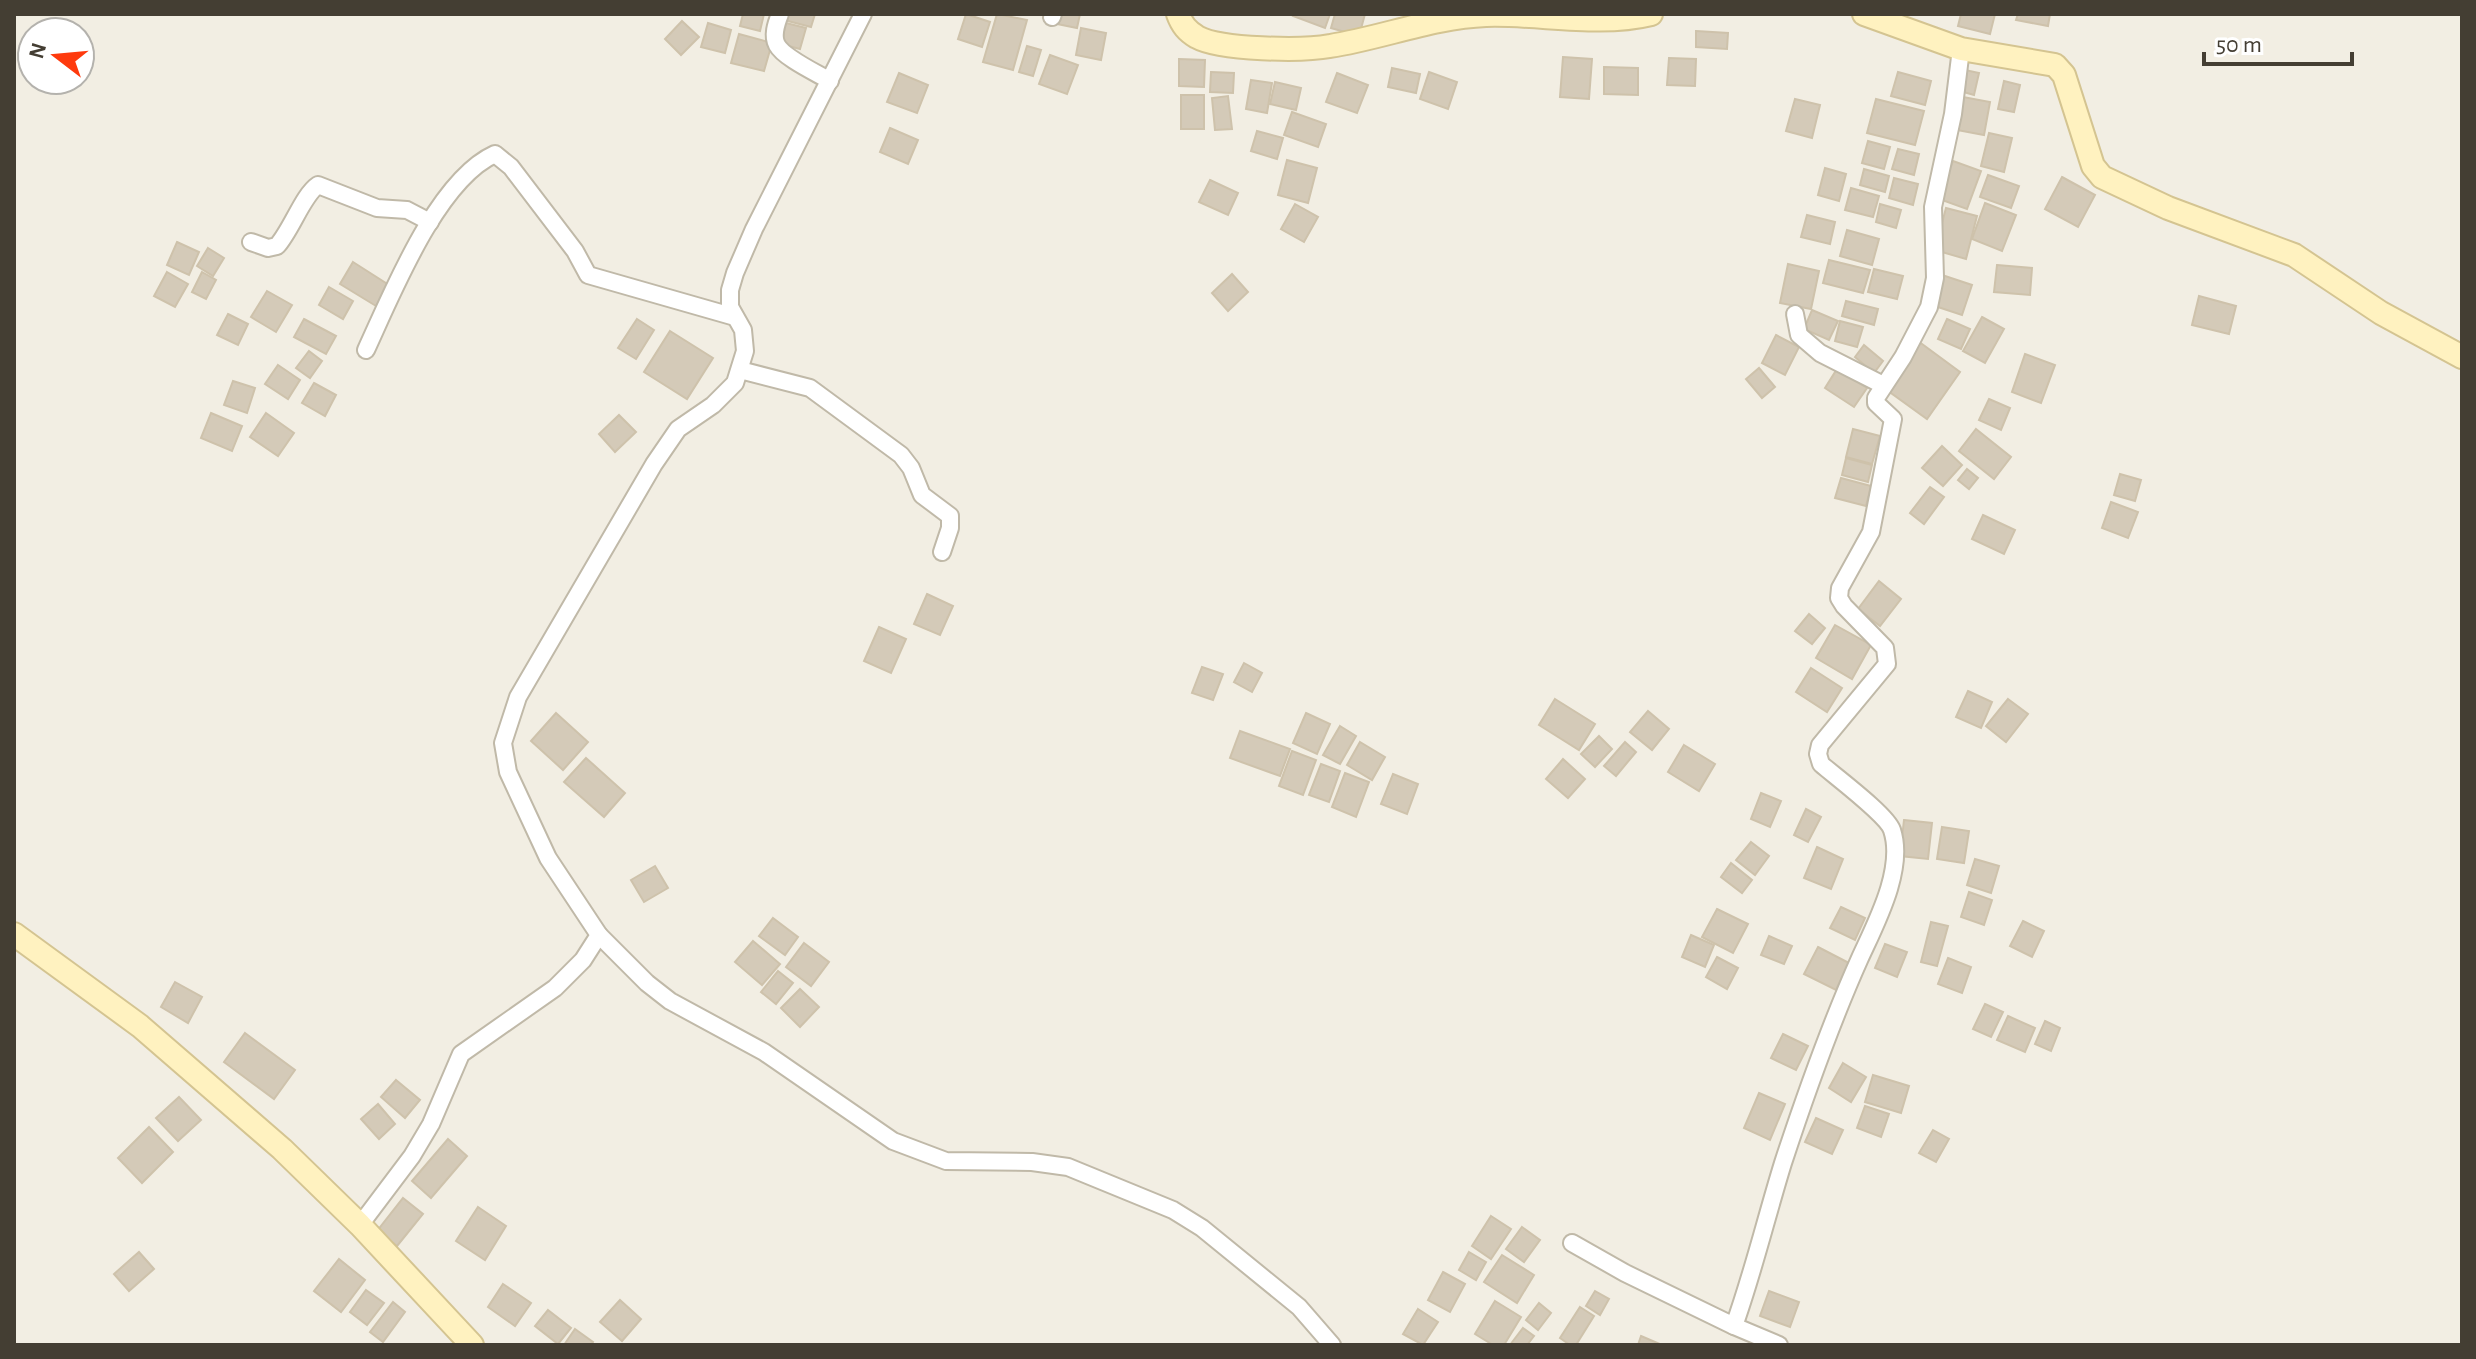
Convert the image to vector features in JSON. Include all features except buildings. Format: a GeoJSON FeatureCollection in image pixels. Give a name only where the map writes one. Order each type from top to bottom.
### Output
{"type":"FeatureCollection","features":[{"type":"Feature","properties":{"kind":"street"},"geometry":{"type":"LineString","coordinates":[[780,14],[775,43],[830,81]]}},
{"type":"Feature","properties":{"kind":"street"},"geometry":{"type":"LineString","coordinates":[[863,14],[754,229],[735,273],[729,300],[745,338],[740,370],[726,393],[678,429],[654,464],[518,697],[507,724],[502,752],[508,772],[548,858],[599,935],[647,983],[670,1001],[764,1052],[893,1141],[946,1161],[1032,1162],[1068,1167],[1173,1210],[1202,1228],[1299,1307],[1332,1345]]}},
{"type":"Feature","properties":{"kind":"street"},"geometry":{"type":"LineString","coordinates":[[1178,14],[1186,29],[1208,41],[1240,46],[1312,48],[1461,17],[1597,18],[1651,14]]}},
{"type":"Feature","properties":{"kind":"street"},"geometry":{"type":"LineString","coordinates":[[1864,14],[1961,49],[2055,65],[2064,75],[2093,166],[2102,177],[2168,208],[2294,255],[2393,320],[2462,357]]}},
{"type":"Feature","properties":{"kind":"street"},"geometry":{"type":"LineString","coordinates":[[1734,1326],[1756,1262],[1782,1166],[1834,1015],[1891,881],[1893,840],[1889,824],[1821,764],[1818,754],[1820,745],[1887,664],[1885,648],[1839,598],[1840,588],[1871,532],[1893,419],[1875,400],[1903,357],[1929,307],[1935,278],[1933,207],[1953,114],[1961,49]]}},
{"type":"Feature","properties":{"kind":"street"},"geometry":{"type":"LineString","coordinates":[[366,350],[430,222],[461,178],[489,156],[497,154],[508,162],[566,239],[588,275],[735,317]]}},
{"type":"Feature","properties":{"kind":"street"},"geometry":{"type":"LineString","coordinates":[[251,242],[270,248],[277,246],[310,191],[318,185],[377,208],[407,210],[430,222]]}},
{"type":"Feature","properties":{"kind":"street"},"geometry":{"type":"LineString","coordinates":[[1795,314],[1799,335],[1820,353],[1883,385]]}},
{"type":"Feature","properties":{"kind":"street"},"geometry":{"type":"LineString","coordinates":[[740,370],[810,388],[901,455],[911,468],[922,495],[950,516],[950,528],[942,552]]}},
{"type":"Feature","properties":{"kind":"street"},"geometry":{"type":"LineString","coordinates":[[14,934],[140,1026],[282,1149],[360,1225],[472,1345]]}},
{"type":"Feature","properties":{"kind":"street"},"geometry":{"type":"LineString","coordinates":[[360,1225],[412,1156],[431,1124],[461,1054],[567,978],[599,935]]}},
{"type":"Feature","properties":{"kind":"street"},"geometry":{"type":"LineString","coordinates":[[1572,1243],[1625,1273],[1779,1345]]}}]}
